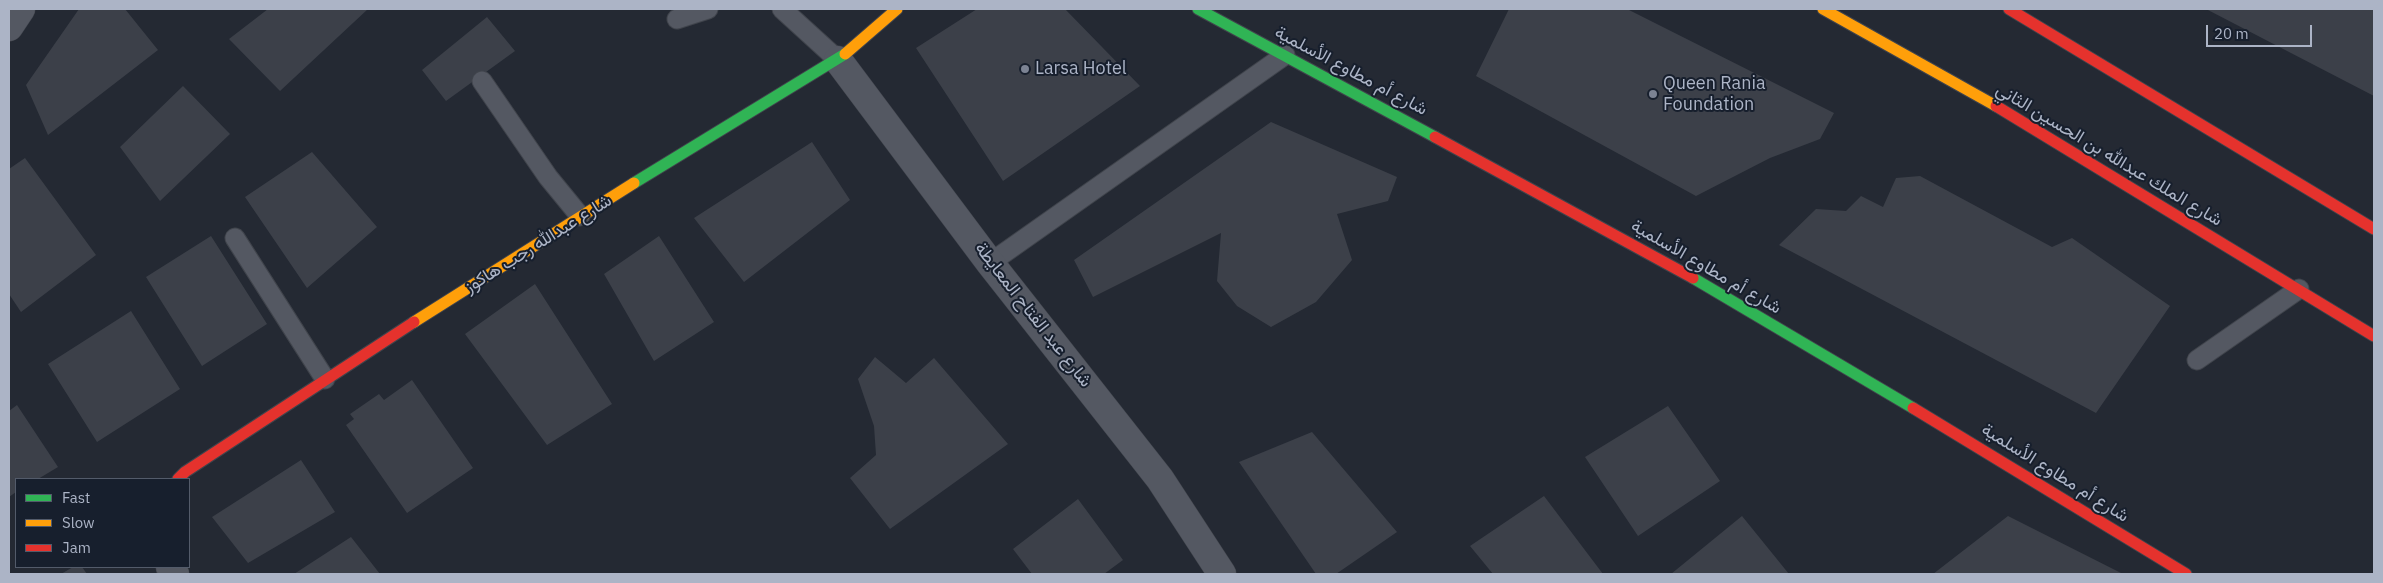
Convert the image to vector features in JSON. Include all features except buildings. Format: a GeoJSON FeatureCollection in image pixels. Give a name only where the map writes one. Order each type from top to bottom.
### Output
{"type":"FeatureCollection","features":[{"type":"Feature","properties":{"kind":"main road","name":"شارع عبدالله رجب هاكوز"},"geometry":{"type":"LineString","coordinates":[[179,478],[185,472],[325,379],[580,216],[838,60],[897,9]]}},
{"type":"Feature","properties":{"kind":"main road","name":"شارع أم مطاوع الأسلمية"},"geometry":{"type":"LineString","coordinates":[[1198,9],[1285,54],[1696,280],[1911,406],[2186,574]]}},
{"type":"Feature","properties":{"kind":"main road","name":"شارع الملك عبدالله بن الحسين الثاني"},"geometry":{"type":"LineString","coordinates":[[1823,9],[2006,112],[2374,336]]}},
{"type":"Feature","properties":{"kind":"main road"},"geometry":{"type":"LineString","coordinates":[[2009,9],[2374,229]]}},
{"type":"Feature","properties":{"kind":"street"},"geometry":{"type":"LineString","coordinates":[[9,27],[21,9]]}},
{"type":"Feature","properties":{"kind":"street","name":"شارع عبد الفتاح المعايطة"},"geometry":{"type":"LineString","coordinates":[[838,60],[990,263],[1160,479],[1222,574]]}},
{"type":"Feature","properties":{"kind":"lane"},"geometry":{"type":"LineString","coordinates":[[677,19],[708,9]]}},
{"type":"Feature","properties":{"kind":"lane"},"geometry":{"type":"LineString","coordinates":[[782,9],[838,60]]}},
{"type":"Feature","properties":{"kind":"lane"},"geometry":{"type":"LineString","coordinates":[[990,263],[1285,54]]}},
{"type":"Feature","properties":{"kind":"lane"},"geometry":{"type":"LineString","coordinates":[[482,81],[548,177],[580,216]]}},
{"type":"Feature","properties":{"kind":"lane"},"geometry":{"type":"LineString","coordinates":[[235,238],[325,379]]}},
{"type":"Feature","properties":{"kind":"lane"},"geometry":{"type":"LineString","coordinates":[[2197,360],[2299,289]]}},
{"type":"Feature","properties":{"kind":"traffic: fast"},"geometry":{"type":"LineString","coordinates":[[1198,9],[1435,137]]}},
{"type":"Feature","properties":{"kind":"traffic: fast"},"geometry":{"type":"LineString","coordinates":[[634,183],[845,54]]}},
{"type":"Feature","properties":{"kind":"traffic: fast"},"geometry":{"type":"LineString","coordinates":[[1693,278],[1913,408]]}},
{"type":"Feature","properties":{"kind":"traffic: slow"},"geometry":{"type":"LineString","coordinates":[[845,54],[897,9]]}},
{"type":"Feature","properties":{"kind":"traffic: slow"},"geometry":{"type":"LineString","coordinates":[[1823,9],[1996,106]]}},
{"type":"Feature","properties":{"kind":"traffic: slow"},"geometry":{"type":"LineString","coordinates":[[414,322],[634,183]]}},
{"type":"Feature","properties":{"kind":"traffic: jam"},"geometry":{"type":"LineString","coordinates":[[2009,9],[2374,229]]}},
{"type":"Feature","properties":{"kind":"traffic: jam"},"geometry":{"type":"LineString","coordinates":[[1996,106],[2374,336]]}},
{"type":"Feature","properties":{"kind":"traffic: jam"},"geometry":{"type":"LineString","coordinates":[[1435,137],[1693,278]]}},
{"type":"Feature","properties":{"kind":"traffic: jam"},"geometry":{"type":"LineString","coordinates":[[179,478],[185,472],[414,322]]}},
{"type":"Feature","properties":{"kind":"traffic: jam"},"geometry":{"type":"LineString","coordinates":[[1913,408],[2186,574]]}},
{"type":"Feature","properties":{"kind":"place","name":"Larsa Hotel"},"geometry":{"type":"Point","coordinates":[1025,69]}},
{"type":"Feature","properties":{"kind":"place","name":"Queen Rania Foundation"},"geometry":{"type":"Point","coordinates":[1653,94]}}]}
